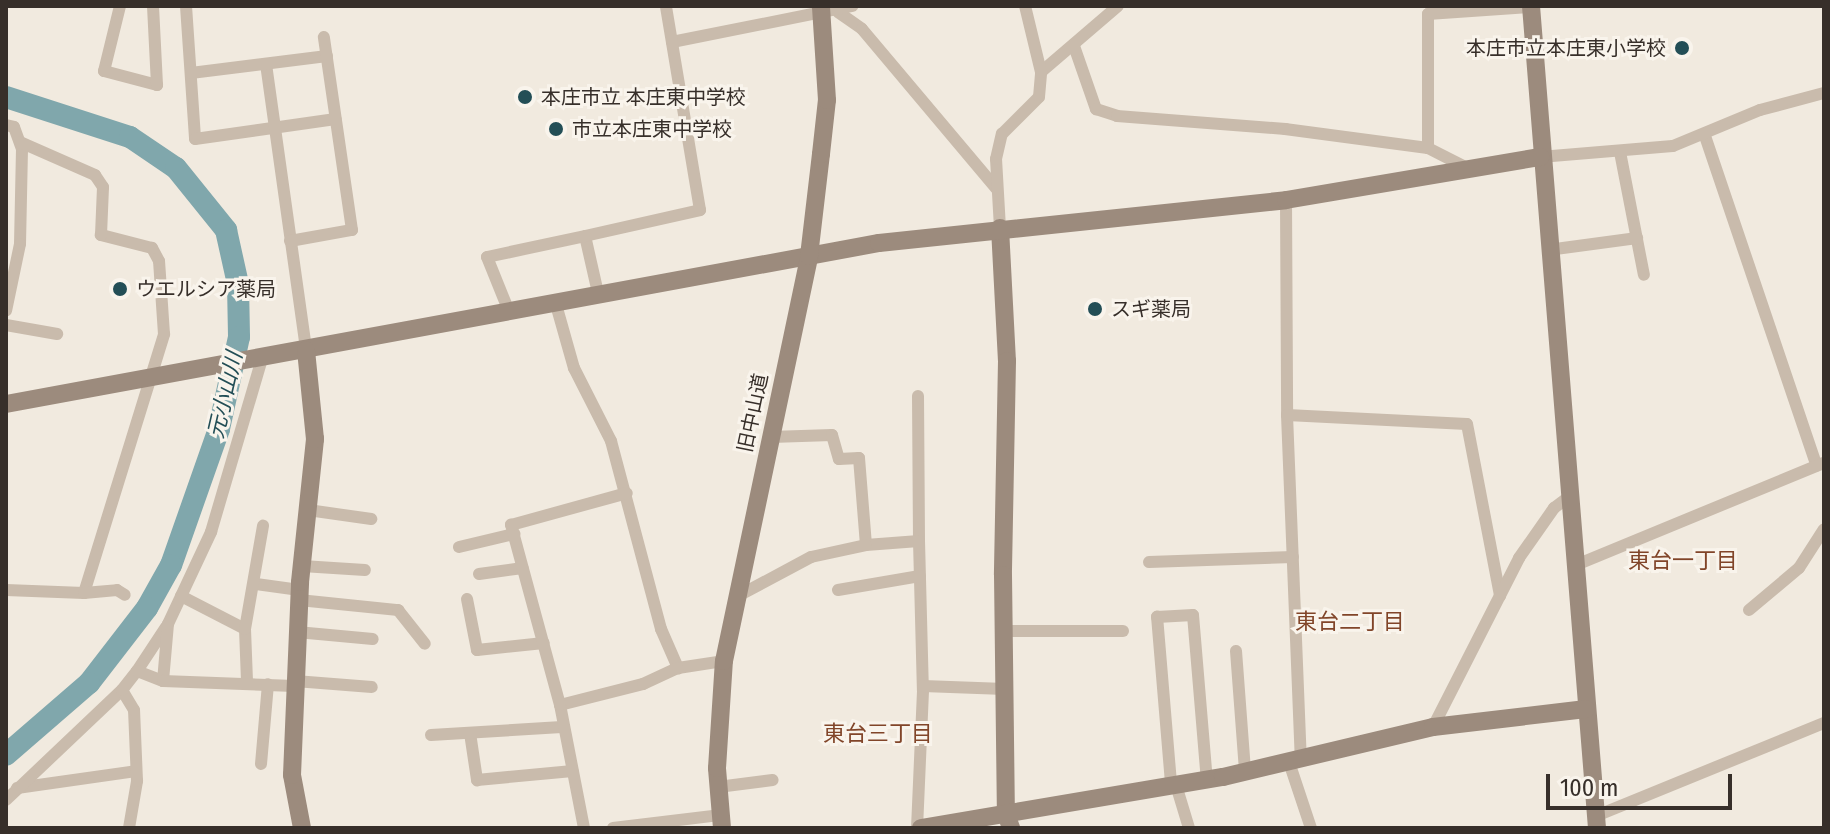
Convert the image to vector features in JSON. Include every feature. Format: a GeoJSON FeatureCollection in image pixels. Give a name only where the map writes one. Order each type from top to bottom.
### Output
{"type":"FeatureCollection","features":[{"type":"Feature","properties":{"kind":"street"},"geometry":{"type":"LineString","coordinates":[[120,6],[104,71],[157,85],[153,6]]}},
{"type":"Feature","properties":{"kind":"street"},"geometry":{"type":"LineString","coordinates":[[186,6],[195,139],[336,119]]}},
{"type":"Feature","properties":{"kind":"street"},"geometry":{"type":"LineString","coordinates":[[508,309],[487,257],[700,210],[666,6]]}},
{"type":"Feature","properties":{"kind":"street"},"geometry":{"type":"LineString","coordinates":[[672,42],[852,6]]}},
{"type":"Feature","properties":{"kind":"street"},"geometry":{"type":"LineString","coordinates":[[1009,821],[1005,689],[1007,361],[996,188],[1002,134],[1039,97],[1041,72],[1025,6]]}},
{"type":"Feature","properties":{"kind":"street"},"geometry":{"type":"LineString","coordinates":[[1041,72],[1118,6]]}},
{"type":"Feature","properties":{"kind":"street"},"geometry":{"type":"LineString","coordinates":[[1428,148],[1428,14],[1531,7],[1540,157],[1597,822],[1824,723]]}},
{"type":"Feature","properties":{"kind":"street"},"geometry":{"type":"LineString","coordinates":[[828,11],[862,29],[996,188]]}},
{"type":"Feature","properties":{"kind":"street","name":"旧中山道"},"geometry":{"type":"LineString","coordinates":[[721,821],[718,787],[724,661],[809,256],[827,100],[828,11]]}},
{"type":"Feature","properties":{"kind":"street"},"geometry":{"type":"LineString","coordinates":[[290,241],[352,230],[324,37]]}},
{"type":"Feature","properties":{"kind":"street"},"geometry":{"type":"LineString","coordinates":[[1074,46],[1096,109],[1117,116],[1285,129],[1428,148],[1469,169]]}},
{"type":"Feature","properties":{"kind":"street"},"geometry":{"type":"LineString","coordinates":[[191,73],[327,56]]}},
{"type":"Feature","properties":{"kind":"street"},"geometry":{"type":"LineString","coordinates":[[266,64],[306,350],[315,439],[294,684],[292,775],[302,828]]}},
{"type":"Feature","properties":{"kind":"street"},"geometry":{"type":"LineString","coordinates":[[6,404],[306,350],[508,309],[809,256],[1000,228],[1286,200],[1540,157],[1673,146],[1705,136],[1760,110],[1824,93]]}},
{"type":"Feature","properties":{"kind":"street"},"geometry":{"type":"LineString","coordinates":[[6,125],[14,127],[20,142],[20,244],[6,311]]}},
{"type":"Feature","properties":{"kind":"street"},"geometry":{"type":"LineString","coordinates":[[1576,565],[1821,464],[1705,136]]}},
{"type":"Feature","properties":{"kind":"street"},"geometry":{"type":"LineString","coordinates":[[20,142],[95,175],[103,187],[101,235],[152,248],[159,261],[164,334],[84,593]]}},
{"type":"Feature","properties":{"kind":"street"},"geometry":{"type":"LineString","coordinates":[[1620,152],[1644,275]]}},
{"type":"Feature","properties":{"kind":"street"},"geometry":{"type":"LineString","coordinates":[[1286,200],[1287,415],[1293,557],[1295,760],[1311,828]]}},
{"type":"Feature","properties":{"kind":"street"},"geometry":{"type":"LineString","coordinates":[[585,236],[598,293]]}},
{"type":"Feature","properties":{"kind":"street"},"geometry":{"type":"LineString","coordinates":[[1548,250],[1637,238]]}},
{"type":"Feature","properties":{"kind":"street"},"geometry":{"type":"LineString","coordinates":[[555,301],[574,368],[611,441],[661,629],[678,668]]}},
{"type":"Feature","properties":{"kind":"street"},"geometry":{"type":"LineString","coordinates":[[6,325],[57,334]]}},
{"type":"Feature","properties":{"kind":"street"},"geometry":{"type":"LineString","coordinates":[[6,800],[122,690],[168,624],[211,532],[260,356]]}},
{"type":"Feature","properties":{"kind":"street"},"geometry":{"type":"LineString","coordinates":[[918,396],[923,686],[919,828],[1009,821],[1173,784],[1245,772],[1433,727],[1586,709]]}},
{"type":"Feature","properties":{"kind":"street"},"geometry":{"type":"LineString","coordinates":[[1287,415],[1467,424],[1500,596]]}},
{"type":"Feature","properties":{"kind":"street"},"geometry":{"type":"LineString","coordinates":[[771,437],[832,435],[839,459],[859,458],[866,545]]}},
{"type":"Feature","properties":{"kind":"street"},"geometry":{"type":"LineString","coordinates":[[584,828],[560,705],[511,525],[627,493]]}},
{"type":"Feature","properties":{"kind":"street"},"geometry":{"type":"LineString","coordinates":[[1433,727],[1519,558],[1554,508],[1570,496]]}},
{"type":"Feature","properties":{"kind":"street"},"geometry":{"type":"LineString","coordinates":[[308,510],[371,519]]}},
{"type":"Feature","properties":{"kind":"street"},"geometry":{"type":"LineString","coordinates":[[247,682],[245,629],[256,584],[263,526]]}},
{"type":"Feature","properties":{"kind":"street"},"geometry":{"type":"LineString","coordinates":[[1749,610],[1799,568],[1824,529]]}},
{"type":"Feature","properties":{"kind":"street"},"geometry":{"type":"LineString","coordinates":[[459,547],[514,534]]}},
{"type":"Feature","properties":{"kind":"street"},"geometry":{"type":"LineString","coordinates":[[738,596],[798,562],[866,545],[919,541]]}},
{"type":"Feature","properties":{"kind":"street"},"geometry":{"type":"LineString","coordinates":[[1149,562],[1293,557]]}},
{"type":"Feature","properties":{"kind":"street"},"geometry":{"type":"LineString","coordinates":[[302,566],[365,570]]}},
{"type":"Feature","properties":{"kind":"street"},"geometry":{"type":"LineString","coordinates":[[479,574],[523,568]]}},
{"type":"Feature","properties":{"kind":"street"},"geometry":{"type":"LineString","coordinates":[[838,590],[920,576]]}},
{"type":"Feature","properties":{"kind":"street"},"geometry":{"type":"LineString","coordinates":[[256,584],[300,595],[398,610],[425,644]]}},
{"type":"Feature","properties":{"kind":"street"},"geometry":{"type":"LineString","coordinates":[[6,590],[84,593],[117,590],[125,595]]}},
{"type":"Feature","properties":{"kind":"street"},"geometry":{"type":"LineString","coordinates":[[181,596],[245,629]]}},
{"type":"Feature","properties":{"kind":"street"},"geometry":{"type":"LineString","coordinates":[[467,599],[477,650],[544,643]]}},
{"type":"Feature","properties":{"kind":"street"},"geometry":{"type":"LineString","coordinates":[[1189,828],[1173,784],[1157,617],[1193,615],[1207,780]]}},
{"type":"Feature","properties":{"kind":"street"},"geometry":{"type":"LineString","coordinates":[[163,681],[168,624]]}},
{"type":"Feature","properties":{"kind":"street"},"geometry":{"type":"LineString","coordinates":[[1005,631],[1123,631]]}},
{"type":"Feature","properties":{"kind":"street"},"geometry":{"type":"LineString","coordinates":[[297,632],[373,639]]}},
{"type":"Feature","properties":{"kind":"street"},"geometry":{"type":"LineString","coordinates":[[1236,651],[1245,772]]}},
{"type":"Feature","properties":{"kind":"street"},"geometry":{"type":"LineString","coordinates":[[560,705],[643,684],[678,668],[724,661]]}},
{"type":"Feature","properties":{"kind":"street"},"geometry":{"type":"LineString","coordinates":[[137,671],[163,681],[372,687]]}},
{"type":"Feature","properties":{"kind":"street"},"geometry":{"type":"LineString","coordinates":[[261,764],[268,684]]}},
{"type":"Feature","properties":{"kind":"street"},"geometry":{"type":"LineString","coordinates":[[923,686],[1005,689]]}},
{"type":"Feature","properties":{"kind":"street"},"geometry":{"type":"LineString","coordinates":[[122,690],[134,710],[136,771],[129,828]]}},
{"type":"Feature","properties":{"kind":"street"},"geometry":{"type":"LineString","coordinates":[[431,735],[562,727]]}},
{"type":"Feature","properties":{"kind":"street"},"geometry":{"type":"LineString","coordinates":[[470,733],[477,780],[573,771]]}},
{"type":"Feature","properties":{"kind":"street"},"geometry":{"type":"LineString","coordinates":[[17,788],[136,771]]}},
{"type":"Feature","properties":{"kind":"street"},"geometry":{"type":"LineString","coordinates":[[718,787],[773,780]]}},
{"type":"Feature","properties":{"kind":"street"},"geometry":{"type":"LineString","coordinates":[[613,828],[721,821]]}},
{"type":"Feature","properties":{"kind":"waterway","name":"元小山川"},"geometry":{"type":"LineString","coordinates":[[6,97],[130,137],[176,168],[226,230],[238,284],[239,337],[219,429],[171,565],[147,608],[89,683],[6,755]]}},
{"type":"Feature","properties":{"kind":"place","name":"本庄市立本庄東小学校"},"geometry":{"type":"Point","coordinates":[1682,48]}},
{"type":"Feature","properties":{"kind":"place","name":"本庄市立 本庄東中学校"},"geometry":{"type":"Point","coordinates":[525,97]}},
{"type":"Feature","properties":{"kind":"place","name":"市立本庄東中学校"},"geometry":{"type":"Point","coordinates":[556,129]}},
{"type":"Feature","properties":{"kind":"place","name":"ウエルシア薬局"},"geometry":{"type":"Point","coordinates":[120,289]}},
{"type":"Feature","properties":{"kind":"place","name":"スギ薬局"},"geometry":{"type":"Point","coordinates":[1095,309]}},
{"type":"Feature","properties":{"kind":"district","name":"東台一丁目"},"geometry":{"type":"Point","coordinates":[1683,561]}},
{"type":"Feature","properties":{"kind":"district","name":"東台二丁目"},"geometry":{"type":"Point","coordinates":[1350,622]}},
{"type":"Feature","properties":{"kind":"district","name":"東台三丁目"},"geometry":{"type":"Point","coordinates":[878,734]}}]}
